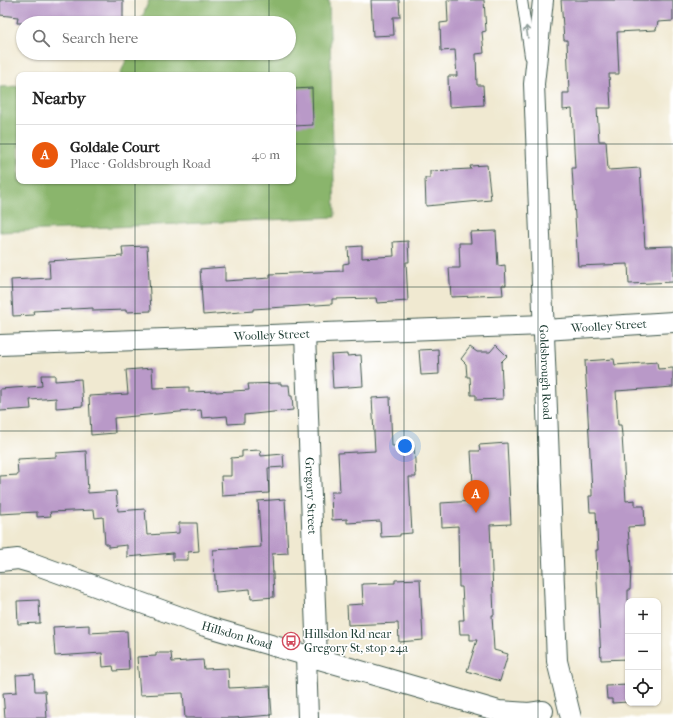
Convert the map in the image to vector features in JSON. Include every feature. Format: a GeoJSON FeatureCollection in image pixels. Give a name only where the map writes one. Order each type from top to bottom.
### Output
{"type":"FeatureCollection","features":[{"type":"Feature","properties":{"kind":"street","name":"Goldsbrough Road"},"geometry":{"type":"LineString","coordinates":[[543,0],[534,84],[557,661],[571,718]]}},
{"type":"Feature","properties":{"kind":"street","name":"Woolley Street"},"geometry":{"type":"LineString","coordinates":[[0,345],[306,334],[544,328],[673,322]]}},
{"type":"Feature","properties":{"kind":"street","name":"Gregory Street"},"geometry":{"type":"LineString","coordinates":[[306,334],[312,657],[308,718]]}},
{"type":"Feature","properties":{"kind":"street","name":"Hillsdon Road"},"geometry":{"type":"LineString","coordinates":[[0,561],[18,559],[46,567],[205,626],[504,714],[543,713],[557,708],[571,718]]}},
{"type":"Feature","properties":{"kind":"street","name":"Goldsbrough Road"},"geometry":{"type":"LineString","coordinates":[[543,713],[550,697],[557,661]]}},
{"type":"Feature","properties":{"kind":"lane","name":"Goldsbrough Road"},"geometry":{"type":"LineString","coordinates":[[522,0],[534,84]]}},
{"type":"Feature","properties":{"kind":"green space"},"geometry":{"type":"Polygon","coordinates":[[[149,0],[329,0],[335,217],[0,232],[0,87],[16,86],[16,184],[296,184],[296,72],[121,72],[126,60],[296,60],[296,16],[143,16],[149,0]]]}},
{"type":"Feature","properties":{"kind":"building"},"geometry":{"type":"Polygon","coordinates":[[[0,0],[123,0],[123,16],[16,17],[0,15],[0,0]]]}},
{"type":"Feature","properties":{"kind":"building"},"geometry":{"type":"Polygon","coordinates":[[[371,0],[399,0],[400,17],[393,17],[394,35],[373,36],[371,0]]]}},
{"type":"Feature","properties":{"kind":"building"},"geometry":{"type":"Polygon","coordinates":[[[447,0],[484,0],[486,31],[482,32],[484,53],[476,54],[477,85],[483,85],[484,105],[449,107],[448,76],[457,76],[455,50],[441,51],[440,23],[448,22],[447,0]]]}},
{"type":"Feature","properties":{"kind":"building"},"geometry":{"type":"Polygon","coordinates":[[[561,0],[673,0],[673,21],[658,22],[656,30],[617,32],[619,74],[609,74],[611,108],[597,108],[599,141],[606,141],[608,170],[640,168],[645,247],[673,246],[673,282],[629,284],[628,264],[578,266],[572,168],[575,168],[572,109],[563,110],[563,93],[569,93],[567,40],[564,40],[561,0]]]}},
{"type":"Feature","properties":{"kind":"building"},"geometry":{"type":"Polygon","coordinates":[[[312,88],[313,125],[296,126],[296,89],[312,88]]]}},
{"type":"Feature","properties":{"kind":"building"},"geometry":{"type":"Polygon","coordinates":[[[487,165],[491,200],[426,206],[425,178],[430,178],[430,171],[471,169],[470,166],[487,165]]]}},
{"type":"Feature","properties":{"kind":"building"},"geometry":{"type":"Polygon","coordinates":[[[496,231],[498,266],[505,265],[506,285],[502,285],[503,295],[451,297],[449,268],[460,268],[459,243],[471,243],[470,232],[496,231]]]}},
{"type":"Feature","properties":{"kind":"building"},"geometry":{"type":"Polygon","coordinates":[[[408,241],[409,262],[406,262],[408,301],[377,303],[376,298],[332,299],[332,304],[253,309],[253,311],[203,315],[200,269],[225,267],[225,281],[270,278],[270,274],[343,271],[343,264],[349,263],[348,247],[362,246],[362,258],[394,256],[393,242],[408,241]]]}},
{"type":"Feature","properties":{"kind":"building"},"geometry":{"type":"Polygon","coordinates":[[[147,246],[151,311],[93,311],[93,308],[33,311],[34,315],[13,316],[11,280],[50,278],[49,261],[123,256],[122,247],[147,246]]]}},
{"type":"Feature","properties":{"kind":"building"},"geometry":{"type":"Polygon","coordinates":[[[496,345],[507,356],[501,362],[503,399],[476,400],[476,395],[471,395],[470,377],[467,377],[466,364],[461,359],[470,347],[477,352],[490,352],[496,345]]]}},
{"type":"Feature","properties":{"kind":"building"},"geometry":{"type":"Polygon","coordinates":[[[438,349],[439,374],[421,375],[419,350],[438,349]]]}},
{"type":"Feature","properties":{"kind":"building"},"geometry":{"type":"Polygon","coordinates":[[[347,354],[347,356],[361,355],[363,386],[333,388],[331,355],[347,354]]]}},
{"type":"Feature","properties":{"kind":"building"},"geometry":{"type":"Polygon","coordinates":[[[614,359],[615,365],[657,362],[658,369],[673,368],[673,387],[616,391],[618,425],[621,425],[622,435],[626,501],[635,500],[635,506],[644,506],[645,526],[628,527],[631,569],[630,590],[628,590],[628,598],[625,598],[625,659],[601,660],[597,582],[596,550],[598,550],[596,512],[590,512],[589,496],[592,496],[592,492],[585,361],[614,359]]]}},
{"type":"Feature","properties":{"kind":"building"},"geometry":{"type":"Polygon","coordinates":[[[152,368],[153,388],[189,387],[189,392],[216,392],[249,390],[248,384],[281,383],[281,385],[289,385],[290,396],[292,396],[293,410],[244,415],[244,423],[228,424],[227,416],[202,418],[201,410],[114,418],[115,433],[91,435],[89,396],[128,394],[126,370],[152,368]]]}},
{"type":"Feature","properties":{"kind":"building"},"geometry":{"type":"Polygon","coordinates":[[[41,375],[55,375],[55,381],[81,379],[83,406],[56,408],[56,398],[30,400],[31,409],[0,411],[0,389],[42,386],[41,375]]]}},
{"type":"Feature","properties":{"kind":"building"},"geometry":{"type":"Polygon","coordinates":[[[390,397],[392,446],[414,445],[416,477],[409,477],[412,533],[400,534],[400,536],[381,537],[380,521],[347,523],[347,519],[332,520],[331,492],[340,492],[338,453],[375,451],[372,398],[390,397]]]}},
{"type":"Feature","properties":{"kind":"building"},"geometry":{"type":"Polygon","coordinates":[[[507,443],[511,524],[490,525],[494,650],[508,654],[500,681],[467,671],[477,640],[470,640],[470,634],[460,634],[459,620],[464,620],[462,587],[459,587],[458,526],[442,527],[441,503],[474,501],[471,451],[480,451],[479,445],[507,443]]]}},
{"type":"Feature","properties":{"kind":"building"},"geometry":{"type":"Polygon","coordinates":[[[260,450],[261,456],[283,454],[284,467],[268,468],[269,493],[222,496],[221,476],[231,476],[231,458],[242,457],[242,451],[260,450]]]}},
{"type":"Feature","properties":{"kind":"building"},"geometry":{"type":"Polygon","coordinates":[[[86,451],[88,493],[116,491],[118,511],[145,509],[147,535],[179,533],[179,523],[197,523],[199,551],[188,552],[188,560],[173,560],[173,553],[127,557],[127,545],[108,547],[108,544],[105,544],[103,517],[95,518],[94,510],[50,512],[51,516],[37,517],[37,512],[0,514],[0,476],[18,475],[17,459],[56,457],[56,453],[86,451]]]}},
{"type":"Feature","properties":{"kind":"building"},"geometry":{"type":"Polygon","coordinates":[[[285,499],[288,553],[272,554],[274,597],[251,599],[250,589],[216,592],[213,550],[261,547],[258,501],[285,499]]]}},
{"type":"Feature","properties":{"kind":"building"},"geometry":{"type":"Polygon","coordinates":[[[420,579],[423,640],[399,642],[398,623],[348,625],[347,605],[363,604],[362,584],[395,583],[395,580],[420,579]]]}},
{"type":"Feature","properties":{"kind":"building"},"geometry":{"type":"Polygon","coordinates":[[[39,600],[40,623],[18,624],[17,601],[39,600]]]}},
{"type":"Feature","properties":{"kind":"building"},"geometry":{"type":"Polygon","coordinates":[[[89,625],[89,633],[127,631],[129,670],[114,671],[113,666],[103,667],[102,653],[55,656],[53,627],[89,625]]]}},
{"type":"Feature","properties":{"kind":"building"},"geometry":{"type":"Polygon","coordinates":[[[156,653],[171,653],[172,662],[203,660],[204,669],[228,668],[229,688],[270,686],[272,715],[234,718],[185,718],[183,693],[140,695],[137,657],[156,656],[156,653]]]}},
{"type":"Feature","properties":{"kind":"building"},"geometry":{"type":"Polygon","coordinates":[[[34,674],[35,691],[45,691],[47,718],[5,718],[3,693],[17,692],[16,675],[34,674]]]}},
{"type":"Feature","properties":{"kind":"building"},"geometry":{"type":"Polygon","coordinates":[[[625,685],[625,702],[612,703],[612,699],[607,699],[606,686],[625,685]]]}},
{"type":"Feature","properties":{"kind":"place","name":"Goldale Court"},"geometry":{"type":"Point","coordinates":[476,513]}},
{"type":"Feature","properties":{"kind":"place","name":"Hillsdon Rd near Gregory St, stop 24a"},"geometry":{"type":"Point","coordinates":[291,641]}}]}
